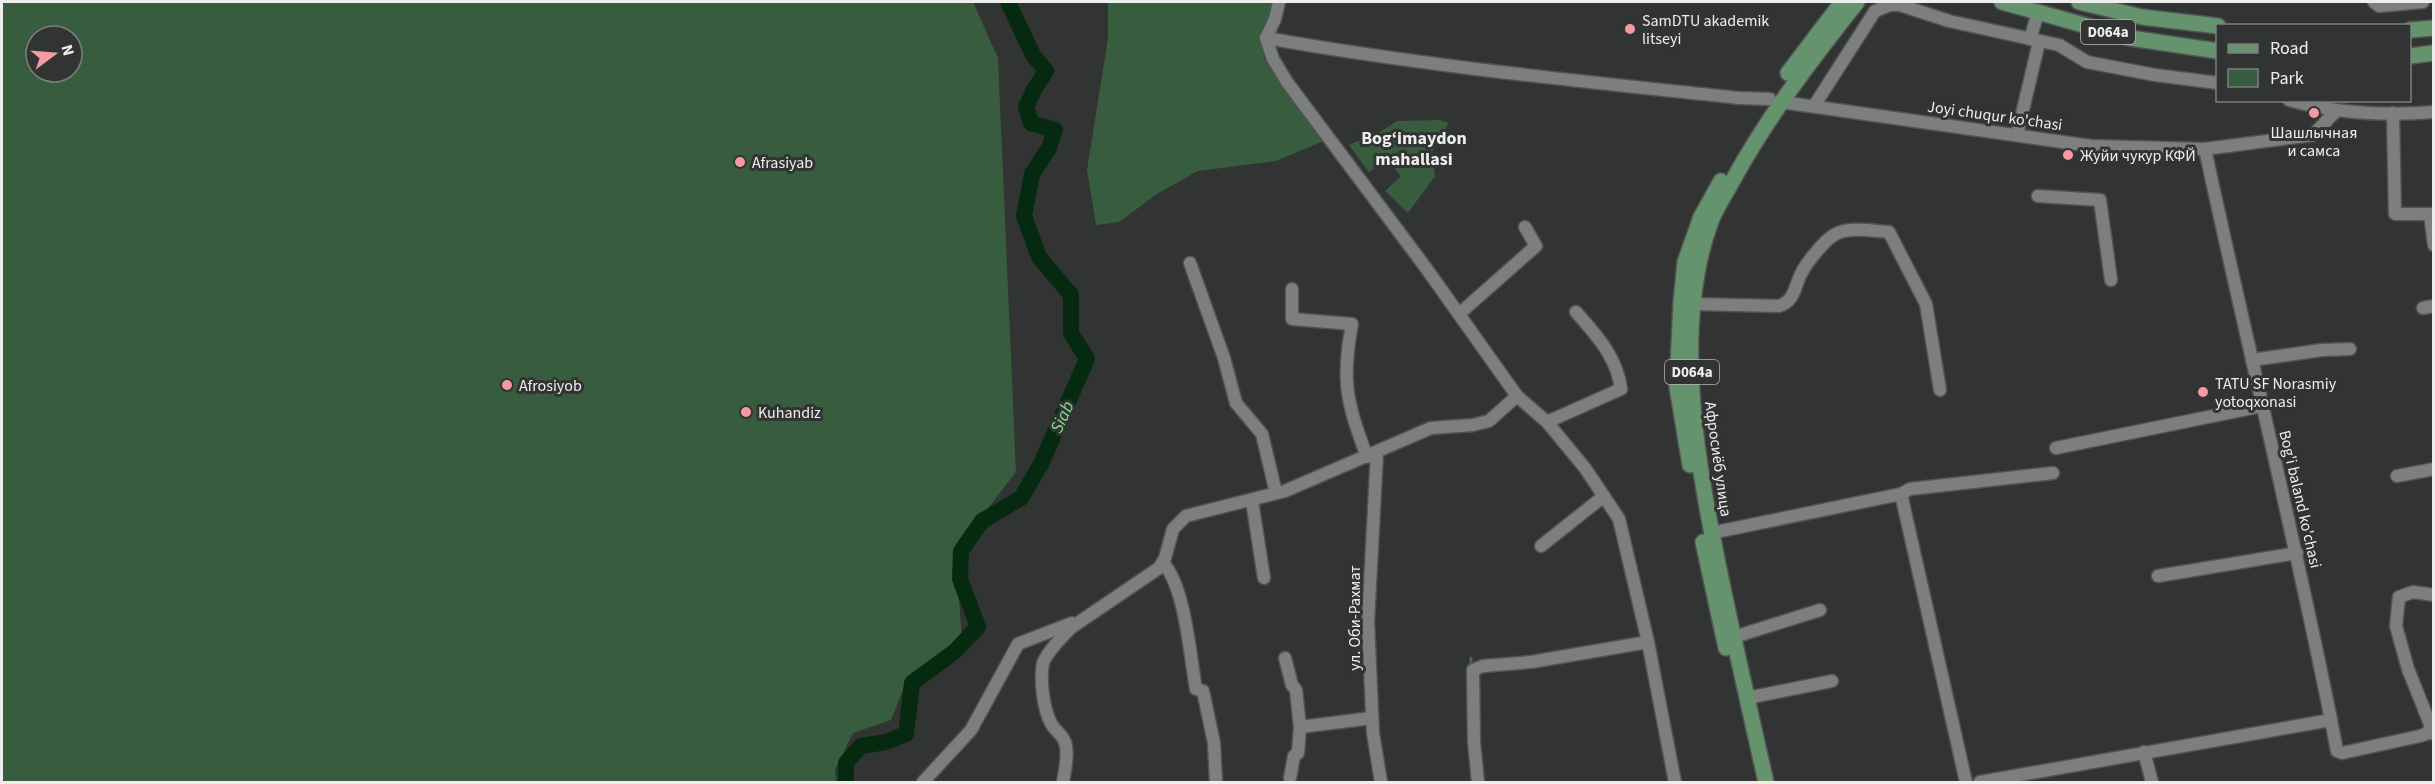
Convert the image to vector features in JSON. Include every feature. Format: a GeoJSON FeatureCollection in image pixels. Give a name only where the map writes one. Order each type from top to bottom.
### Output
{"type":"FeatureCollection","features":[{"type":"Feature","properties":{"kind":"main road","name":"Афросиёб улица"},"geometry":{"type":"LineString","coordinates":[[1766,783],[1711,532],[1698,459],[1692,387],[1693,304],[1698,265],[1710,223],[1776,101],[1842,2]]}},
{"type":"Feature","properties":{"kind":"main road","name":"Афросиёб улица"},"geometry":{"type":"LineString","coordinates":[[1756,783],[1713,594],[1677,387],[1681,302],[1686,262],[1701,217],[1740,148],[1857,2]]}},
{"type":"Feature","properties":{"kind":"main road","name":"D064a"},"geometry":{"type":"LineString","coordinates":[[2001,2],[2130,38],[2216,51]]}},
{"type":"Feature","properties":{"kind":"main road","name":"D064a"},"geometry":{"type":"LineString","coordinates":[[2079,2],[2142,17],[2216,26]]}},
{"type":"Feature","properties":{"kind":"main road"},"geometry":{"type":"LineString","coordinates":[[2411,30],[2433,28]]}},
{"type":"Feature","properties":{"kind":"main road"},"geometry":{"type":"LineString","coordinates":[[2411,56],[2433,53]]}},
{"type":"Feature","properties":{"kind":"street"},"geometry":{"type":"LineString","coordinates":[[1279,2],[1275,19],[1266,38],[1273,59],[1287,82],[1517,396],[1547,422],[1585,468],[1619,519],[1648,642],[1675,783]]}},
{"type":"Feature","properties":{"kind":"street"},"geometry":{"type":"LineString","coordinates":[[2374,2],[2379,6],[2423,2]]}},
{"type":"Feature","properties":{"kind":"street"},"geometry":{"type":"LineString","coordinates":[[1814,106],[1875,11],[1900,4],[1949,21],[2059,45],[2087,62],[2154,75],[2216,83]]}},
{"type":"Feature","properties":{"kind":"street"},"geometry":{"type":"LineString","coordinates":[[2017,135],[2038,14]]}},
{"type":"Feature","properties":{"kind":"street","name":"Joyi chuqur ko'chasi"},"geometry":{"type":"LineString","coordinates":[[1266,38],[1537,76],[1776,101],[2091,146],[2205,149]]}},
{"type":"Feature","properties":{"kind":"street"},"geometry":{"type":"LineString","coordinates":[[2299,102],[2337,110],[2393,113],[2433,112]]}},
{"type":"Feature","properties":{"kind":"street"},"geometry":{"type":"LineString","coordinates":[[2205,149],[2313,135],[2337,110]]}},
{"type":"Feature","properties":{"kind":"street"},"geometry":{"type":"LineString","coordinates":[[2393,113],[2396,214],[2430,214],[2433,245]]}},
{"type":"Feature","properties":{"kind":"street","name":"Bog'i baland ko'chasi"},"geometry":{"type":"LineString","coordinates":[[2205,149],[2297,553],[2337,751],[2342,753],[2420,736],[2432,731]]}},
{"type":"Feature","properties":{"kind":"street"},"geometry":{"type":"LineString","coordinates":[[2038,196],[2100,200],[2111,280]]}},
{"type":"Feature","properties":{"kind":"street"},"geometry":{"type":"LineString","coordinates":[[1458,314],[1536,246],[1525,227]]}},
{"type":"Feature","properties":{"kind":"street"},"geometry":{"type":"LineString","coordinates":[[1693,304],[1779,306],[1785,304],[1792,297],[1807,264],[1834,235],[1845,231],[1889,232],[1926,304],[1940,390]]}},
{"type":"Feature","properties":{"kind":"street"},"geometry":{"type":"LineString","coordinates":[[1190,263],[1224,358],[1236,403],[1262,434],[1276,493]]}},
{"type":"Feature","properties":{"kind":"street"},"geometry":{"type":"LineString","coordinates":[[1292,289],[1292,319],[1352,324],[1346,353],[1346,384],[1351,412],[1372,455]]}},
{"type":"Feature","properties":{"kind":"street"},"geometry":{"type":"LineString","coordinates":[[1547,422],[1621,389],[1620,378],[1608,350],[1576,312]]}},
{"type":"Feature","properties":{"kind":"street"},"geometry":{"type":"LineString","coordinates":[[2252,360],[2311,351],[2350,349]]}},
{"type":"Feature","properties":{"kind":"street"},"geometry":{"type":"LineString","coordinates":[[1063,783],[1067,759],[1066,744],[1061,733],[1051,725],[1047,714],[1043,662],[1064,635],[1082,620],[1154,573],[1163,563],[1170,538],[1179,521],[1196,513],[1252,501],[1276,493],[1372,455],[1431,428],[1473,425],[1489,421],[1517,396]]}},
{"type":"Feature","properties":{"kind":"street"},"geometry":{"type":"LineString","coordinates":[[2056,448],[2262,406]]}},
{"type":"Feature","properties":{"kind":"street","name":"ул. Оби-Рахмат"},"geometry":{"type":"LineString","coordinates":[[1372,455],[1368,622],[1372,718],[1381,783]]}},
{"type":"Feature","properties":{"kind":"street"},"geometry":{"type":"LineString","coordinates":[[2397,476],[2433,469]]}},
{"type":"Feature","properties":{"kind":"street"},"geometry":{"type":"LineString","coordinates":[[1711,532],[1900,494],[1910,489],[2053,474]]}},
{"type":"Feature","properties":{"kind":"street"},"geometry":{"type":"LineString","coordinates":[[1900,494],[1966,783]]}},
{"type":"Feature","properties":{"kind":"street"},"geometry":{"type":"LineString","coordinates":[[1541,546],[1604,496]]}},
{"type":"Feature","properties":{"kind":"street"},"geometry":{"type":"LineString","coordinates":[[1252,501],[1264,578]]}},
{"type":"Feature","properties":{"kind":"street"},"geometry":{"type":"LineString","coordinates":[[2158,576],[2297,553]]}},
{"type":"Feature","properties":{"kind":"street"},"geometry":{"type":"LineString","coordinates":[[1163,563],[1170,570],[1179,593],[1196,689],[1203,691],[1214,743],[1216,783]]}},
{"type":"Feature","properties":{"kind":"street"},"geometry":{"type":"LineString","coordinates":[[2432,731],[2405,658],[2396,626],[2396,615],[2398,597],[2413,592],[2433,596]]}},
{"type":"Feature","properties":{"kind":"street"},"geometry":{"type":"LineString","coordinates":[[1734,637],[1820,610]]}},
{"type":"Feature","properties":{"kind":"street"},"geometry":{"type":"LineString","coordinates":[[923,783],[971,730],[1018,644],[1082,620]]}},
{"type":"Feature","properties":{"kind":"street"},"geometry":{"type":"LineString","coordinates":[[1478,783],[1474,742],[1473,670],[1648,642]]}},
{"type":"Feature","properties":{"kind":"street"},"geometry":{"type":"LineString","coordinates":[[1286,658],[1292,685],[1296,690],[1300,727],[1298,753],[1294,756],[1290,778]]}},
{"type":"Feature","properties":{"kind":"street"},"geometry":{"type":"LineString","coordinates":[[1747,698],[1832,681]]}},
{"type":"Feature","properties":{"kind":"street"},"geometry":{"type":"LineString","coordinates":[[1300,727],[1372,718]]}},
{"type":"Feature","properties":{"kind":"street"},"geometry":{"type":"LineString","coordinates":[[1980,783],[2331,720]]}},
{"type":"Feature","properties":{"kind":"street"},"geometry":{"type":"LineString","coordinates":[[2144,752],[2152,783]]}},
{"type":"Feature","properties":{"kind":"green space","name":"Afrosiyob"},"geometry":{"type":"Polygon","coordinates":[[[2,2],[973,2],[998,58],[1016,472],[955,551],[962,638],[909,675],[891,720],[853,733],[835,770],[836,782],[2,782],[2,2]]]}},
{"type":"Feature","properties":{"kind":"green space"},"geometry":{"type":"Polygon","coordinates":[[[1108,2],[1274,2],[1268,22],[1264,58],[1324,141],[1276,161],[1198,171],[1157,194],[1119,222],[1096,225],[1087,170],[1108,38],[1108,2]]]}},
{"type":"Feature","properties":{"kind":"green space"},"geometry":{"type":"Polygon","coordinates":[[[1440,120],[1449,123],[1432,152],[1435,176],[1408,213],[1385,191],[1401,176],[1387,159],[1369,172],[1349,145],[1380,132],[1397,121],[1440,120]]]}},
{"type":"Feature","properties":{"kind":"waterway","name":"Siab"},"geometry":{"type":"LineString","coordinates":[[846,782],[846,763],[861,746],[886,742],[906,734],[912,683],[954,652],[978,627],[960,579],[961,551],[982,521],[1021,498],[1041,464],[1087,359],[1071,333],[1071,295],[1039,257],[1024,216],[1032,174],[1049,148],[1055,130],[1031,123],[1026,107],[1046,71],[1033,55],[1008,2]]}},
{"type":"Feature","properties":{"kind":"waterway"},"geometry":{"type":"LineString","coordinates":[[1471,658],[1471,667]]}},
{"type":"Feature","properties":{"kind":"place","name":"SamDTU akademik litseyi"},"geometry":{"type":"Point","coordinates":[1630,29]}},
{"type":"Feature","properties":{"kind":"place","name":"Шашлычная и самса"},"geometry":{"type":"Point","coordinates":[2314,113]}},
{"type":"Feature","properties":{"kind":"place","name":"Жуйи чукур КФЙ"},"geometry":{"type":"Point","coordinates":[2068,155]}},
{"type":"Feature","properties":{"kind":"place","name":"Afrasiyab"},"geometry":{"type":"Point","coordinates":[740,162]}},
{"type":"Feature","properties":{"kind":"place","name":"Afrosiyob"},"geometry":{"type":"Point","coordinates":[507,385]}},
{"type":"Feature","properties":{"kind":"place","name":"TATU SF Norasmiy yotoqxonasi"},"geometry":{"type":"Point","coordinates":[2203,392]}},
{"type":"Feature","properties":{"kind":"place","name":"Kuhandiz"},"geometry":{"type":"Point","coordinates":[746,412]}},
{"type":"Feature","properties":{"kind":"district","name":"Bog‘imaydon mahallasi"},"geometry":{"type":"Point","coordinates":[1414,148]}}]}
